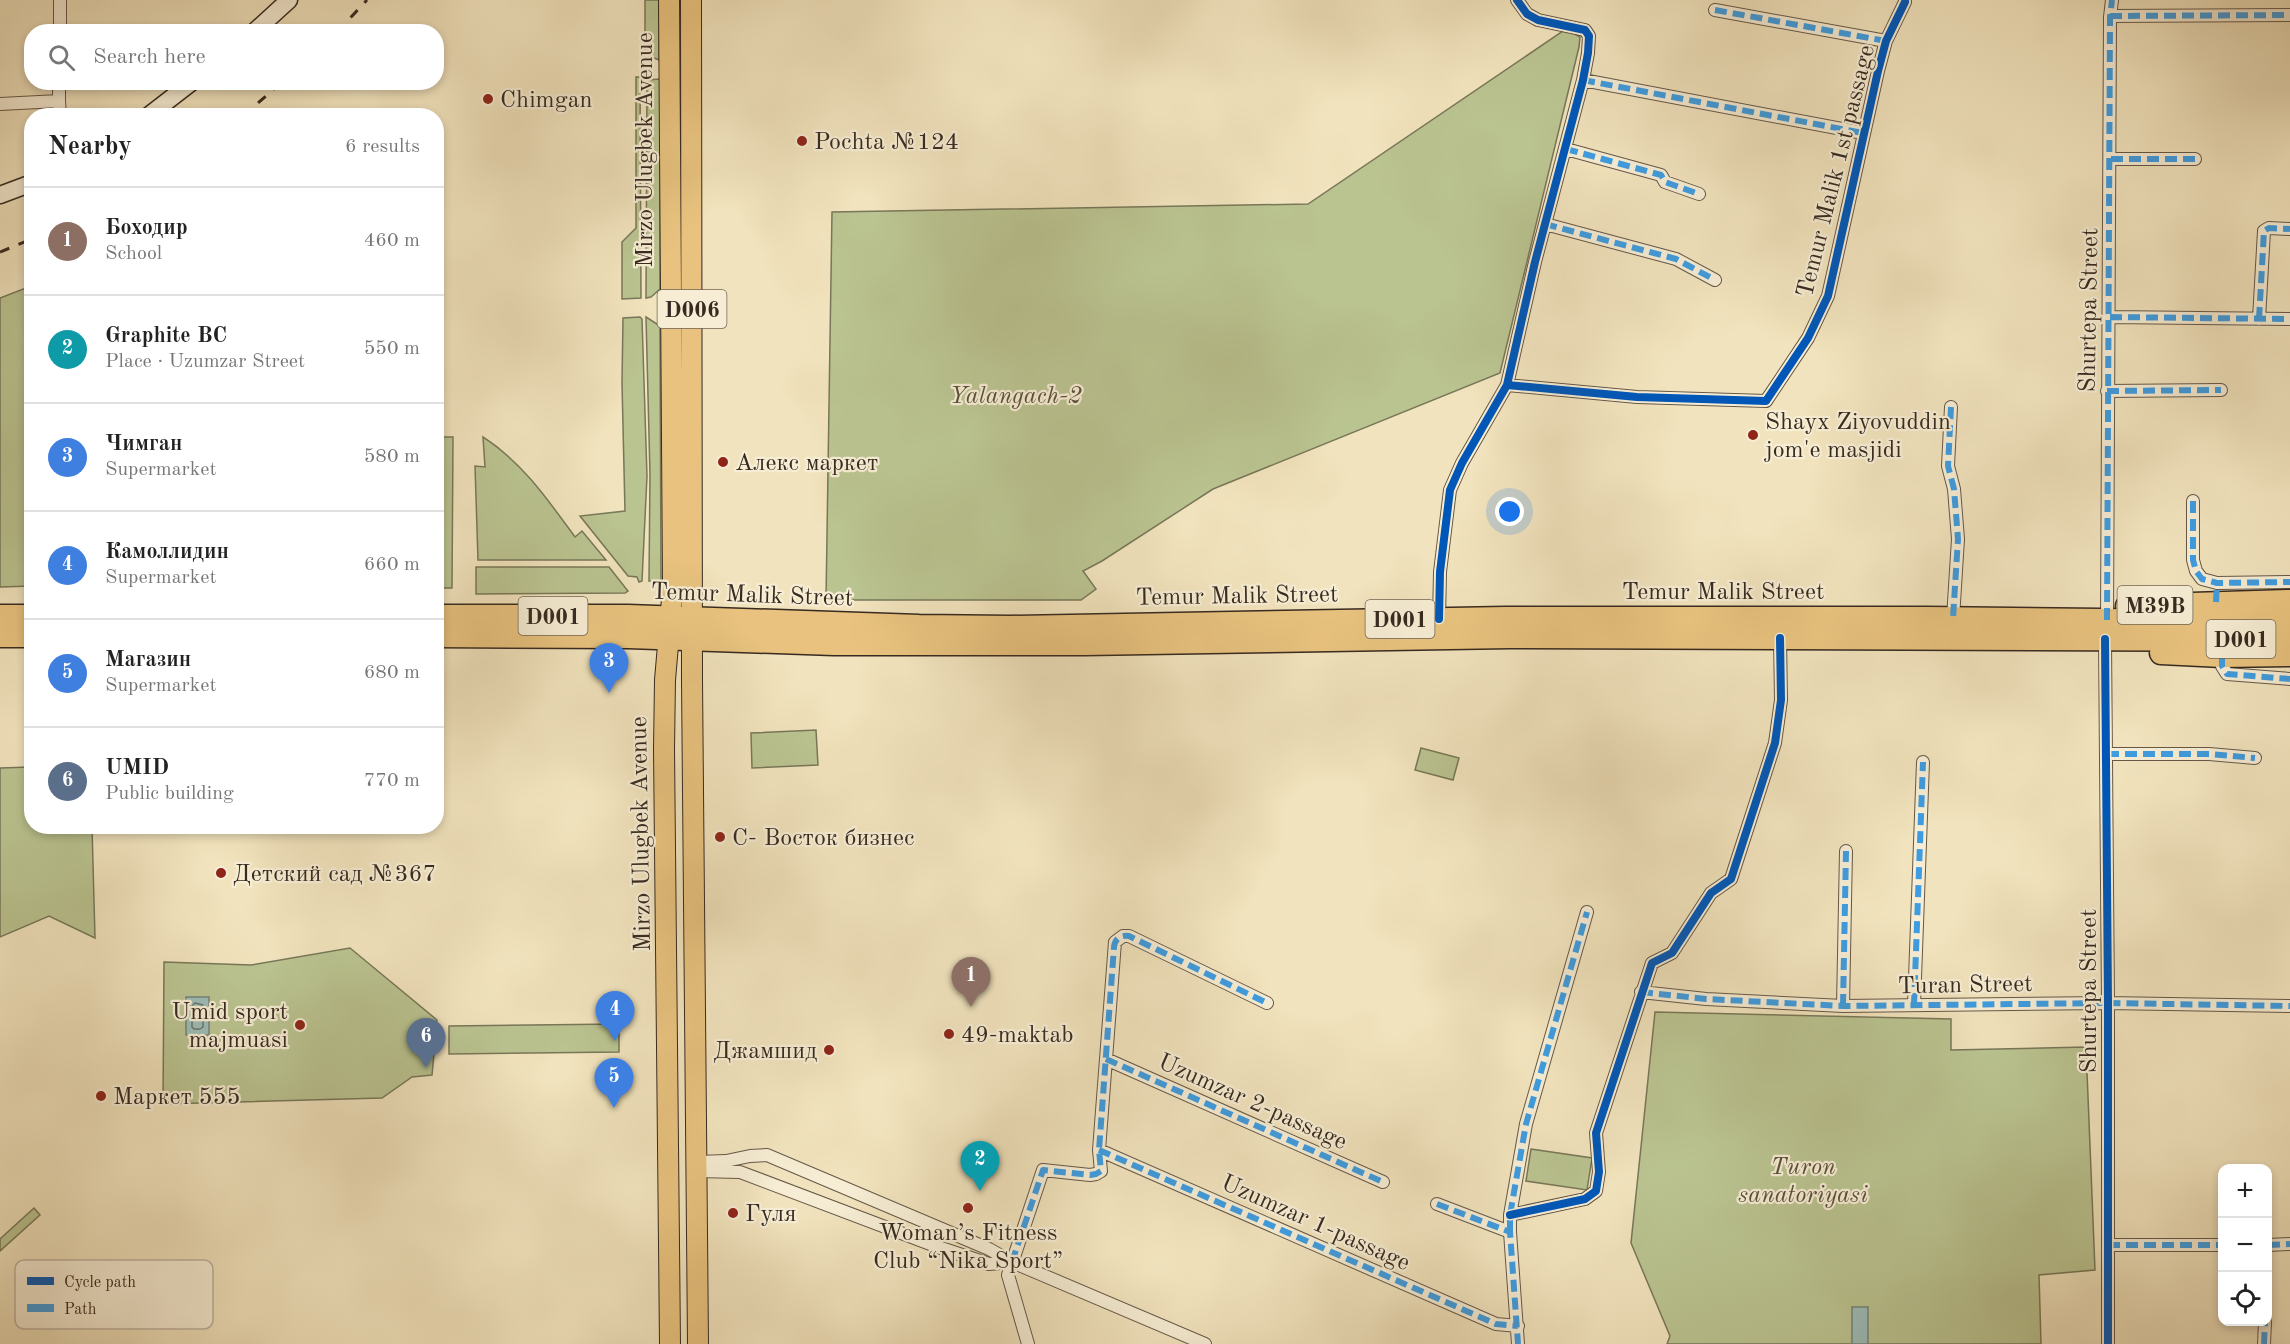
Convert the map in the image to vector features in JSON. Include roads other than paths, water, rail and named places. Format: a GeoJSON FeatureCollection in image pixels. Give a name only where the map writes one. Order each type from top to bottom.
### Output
{"type":"FeatureCollection","features":[{"type":"Feature","properties":{"kind":"highway","name":"M39B"},"geometry":{"type":"LineString","coordinates":[[2106,629],[2217,593],[2290,601]]}},
{"type":"Feature","properties":{"kind":"highway"},"geometry":{"type":"LineString","coordinates":[[0,616],[24,616]]}},
{"type":"Feature","properties":{"kind":"highway","name":"Temur Malik Street"},"geometry":{"type":"LineString","coordinates":[[444,616],[669,628]]}},
{"type":"Feature","properties":{"kind":"highway","name":"Temur Malik Street"},"geometry":{"type":"LineString","coordinates":[[444,636],[669,628],[873,625],[999,627],[1439,619],[1953,618],[2020,629]]}},
{"type":"Feature","properties":{"kind":"highway","name":"Temur Malik Street"},"geometry":{"type":"LineString","coordinates":[[693,628],[834,644],[1084,644],[1510,637],[1780,638],[2290,622]]}},
{"type":"Feature","properties":{"kind":"highway","name":"Temur Malik Street"},"geometry":{"type":"LineString","coordinates":[[2106,629],[2290,640]]}},
{"type":"Feature","properties":{"kind":"highway"},"geometry":{"type":"LineString","coordinates":[[2106,629],[2222,656],[2290,655]]}},
{"type":"Feature","properties":{"kind":"highway"},"geometry":{"type":"LineString","coordinates":[[0,636],[24,636]]}},
{"type":"Feature","properties":{"kind":"main road"},"geometry":{"type":"LineString","coordinates":[[263,24],[289,0]]}},
{"type":"Feature","properties":{"kind":"main road"},"geometry":{"type":"LineString","coordinates":[[270,24],[296,0]]}},
{"type":"Feature","properties":{"kind":"main road","name":"Mirzo Ulugbek Avenue"},"geometry":{"type":"LineString","coordinates":[[669,0],[673,587],[664,703],[670,1344]]}},
{"type":"Feature","properties":{"kind":"main road","name":"Mirzo Ulugbek Avenue"},"geometry":{"type":"LineString","coordinates":[[691,0],[698,1344]]}},
{"type":"Feature","properties":{"kind":"main road"},"geometry":{"type":"LineString","coordinates":[[158,108],[182,90]]}},
{"type":"Feature","properties":{"kind":"main road"},"geometry":{"type":"LineString","coordinates":[[166,108],[189,90]]}},
{"type":"Feature","properties":{"kind":"main road"},"geometry":{"type":"LineString","coordinates":[[0,190],[24,181]]}},
{"type":"Feature","properties":{"kind":"main road"},"geometry":{"type":"LineString","coordinates":[[0,195],[24,186]]}},
{"type":"Feature","properties":{"kind":"main road"},"geometry":{"type":"LineString","coordinates":[[672,416],[693,416]]}},
{"type":"Feature","properties":{"kind":"main road"},"geometry":{"type":"LineString","coordinates":[[667,916],[695,916]]}},
{"type":"Feature","properties":{"kind":"main road"},"geometry":{"type":"LineString","coordinates":[[668,1028],[696,1028]]}},
{"type":"Feature","properties":{"kind":"main road"},"geometry":{"type":"LineString","coordinates":[[670,1310],[698,1309]]}},
{"type":"Feature","properties":{"kind":"street"},"geometry":{"type":"LineString","coordinates":[[60,0],[60,24]]}},
{"type":"Feature","properties":{"kind":"street"},"geometry":{"type":"LineString","coordinates":[[1439,619],[1440,572],[1450,490],[1468,453],[1507,385],[1588,53],[1587,32],[1556,22],[1538,20],[1527,14],[1517,0]]}},
{"type":"Feature","properties":{"kind":"street","name":"Shurtepa Street"},"geometry":{"type":"LineString","coordinates":[[2108,1344],[2106,629],[2107,391],[2110,317],[2110,16],[2112,0]]}},
{"type":"Feature","properties":{"kind":"street","name":"Temur Malik 1st passage"},"geometry":{"type":"LineString","coordinates":[[1507,385],[1637,397],[1766,401],[1808,338],[1828,296],[1863,133],[1886,41],[1905,2]]}},
{"type":"Feature","properties":{"kind":"street"},"geometry":{"type":"LineString","coordinates":[[1715,10],[1886,41]]}},
{"type":"Feature","properties":{"kind":"street"},"geometry":{"type":"LineString","coordinates":[[2110,16],[2290,15]]}},
{"type":"Feature","properties":{"kind":"street"},"geometry":{"type":"LineString","coordinates":[[1583,80],[1863,133]]}},
{"type":"Feature","properties":{"kind":"street"},"geometry":{"type":"LineString","coordinates":[[59,90],[59,108]]}},
{"type":"Feature","properties":{"kind":"street"},"geometry":{"type":"LineString","coordinates":[[0,104],[59,101]]}},
{"type":"Feature","properties":{"kind":"street"},"geometry":{"type":"LineString","coordinates":[[1566,149],[1660,175],[1665,182],[1700,194]]}},
{"type":"Feature","properties":{"kind":"street"},"geometry":{"type":"LineString","coordinates":[[2110,159],[2194,159]]}},
{"type":"Feature","properties":{"kind":"street"},"geometry":{"type":"LineString","coordinates":[[1545,224],[1676,259],[1715,280]]}},
{"type":"Feature","properties":{"kind":"street"},"geometry":{"type":"LineString","coordinates":[[2259,319],[2264,231],[2269,228],[2290,229]]}},
{"type":"Feature","properties":{"kind":"street"},"geometry":{"type":"LineString","coordinates":[[2110,317],[2290,319]]}},
{"type":"Feature","properties":{"kind":"street"},"geometry":{"type":"LineString","coordinates":[[2107,391],[2221,390]]}},
{"type":"Feature","properties":{"kind":"street"},"geometry":{"type":"LineString","coordinates":[[1951,407],[1948,466],[1954,489],[1958,539],[1953,618]]}},
{"type":"Feature","properties":{"kind":"street"},"geometry":{"type":"LineString","coordinates":[[2193,501],[2194,566],[2202,579],[2217,593],[2290,582]]}},
{"type":"Feature","properties":{"kind":"street"},"geometry":{"type":"LineString","coordinates":[[1510,1215],[1585,1199],[1596,1191],[1599,1172],[1596,1133],[1652,963],[1672,953],[1711,893],[1731,879],[1775,743],[1781,700],[1780,638]]}},
{"type":"Feature","properties":{"kind":"street"},"geometry":{"type":"LineString","coordinates":[[2222,656],[2223,670],[2227,674],[2290,679]]}},
{"type":"Feature","properties":{"kind":"street"},"geometry":{"type":"LineString","coordinates":[[2107,754],[2209,754],[2254,758]]}},
{"type":"Feature","properties":{"kind":"street"},"geometry":{"type":"LineString","coordinates":[[1914,1005],[1923,762]]}},
{"type":"Feature","properties":{"kind":"street"},"geometry":{"type":"LineString","coordinates":[[1843,1006],[1846,851]]}},
{"type":"Feature","properties":{"kind":"street"},"geometry":{"type":"LineString","coordinates":[[1518,1344],[1510,1215],[1526,1124],[1587,912]]}},
{"type":"Feature","properties":{"kind":"street"},"geometry":{"type":"LineString","coordinates":[[1028,1344],[1008,1275],[1043,1170],[1096,1174],[1101,1171],[1100,1150],[1116,940],[1129,936],[1266,1003]]}},
{"type":"Feature","properties":{"kind":"street","name":"Turan Street"},"geometry":{"type":"LineString","coordinates":[[1641,992],[1706,999],[1843,1006],[2108,1003],[2290,1006]]}},
{"type":"Feature","properties":{"kind":"street","name":"Uzumzаr 2-passage"},"geometry":{"type":"LineString","coordinates":[[1106,1059],[1383,1182]]}},
{"type":"Feature","properties":{"kind":"street","name":"Uzumzаr 1-passage"},"geometry":{"type":"LineString","coordinates":[[1100,1150],[1496,1324],[1518,1326]]}},
{"type":"Feature","properties":{"kind":"street"},"geometry":{"type":"LineString","coordinates":[[697,1166],[767,1155],[1205,1344]]}},
{"type":"Feature","properties":{"kind":"street"},"geometry":{"type":"LineString","coordinates":[[697,1166],[740,1172],[989,1264],[1012,1262]]}},
{"type":"Feature","properties":{"kind":"street"},"geometry":{"type":"LineString","coordinates":[[1437,1204],[1510,1232]]}},
{"type":"Feature","properties":{"kind":"street"},"geometry":{"type":"LineString","coordinates":[[2272,1245],[2290,1244]]}},
{"type":"Feature","properties":{"kind":"street"},"geometry":{"type":"LineString","coordinates":[[2108,1245],[2218,1245]]}},
{"type":"Feature","properties":{"kind":"street"},"geometry":{"type":"LineString","coordinates":[[2264,1344],[2265,1326]]}},
{"type":"Feature","properties":{"kind":"water"},"geometry":{"type":"Polygon","coordinates":[[[186,997],[209,997],[209,1035],[186,1035],[186,997]]]}},
{"type":"Feature","properties":{"kind":"water"},"geometry":{"type":"Polygon","coordinates":[[[1852,1307],[1868,1307],[1868,1344],[1852,1344],[1852,1307]]]}},
{"type":"Feature","properties":{"kind":"railway"},"geometry":{"type":"LineString","coordinates":[[344,24],[367,0]]}},
{"type":"Feature","properties":{"kind":"railway"},"geometry":{"type":"LineString","coordinates":[[252,108],[273,90]]}},
{"type":"Feature","properties":{"kind":"railway"},"geometry":{"type":"LineString","coordinates":[[0,252],[24,242]]}},
{"type":"Feature","properties":{"kind":"place","name":"Chimgan"},"geometry":{"type":"Point","coordinates":[488,99]}},
{"type":"Feature","properties":{"kind":"place","name":"Pochta №124"},"geometry":{"type":"Point","coordinates":[802,141]}},
{"type":"Feature","properties":{"kind":"place","name":"Shayx Ziyovuddin jom'e masjidi"},"geometry":{"type":"Point","coordinates":[1753,435]}},
{"type":"Feature","properties":{"kind":"place","name":"Алекс маркет"},"geometry":{"type":"Point","coordinates":[723,462]}},
{"type":"Feature","properties":{"kind":"place","name":"Чимган"},"geometry":{"type":"Point","coordinates":[609,693]}},
{"type":"Feature","properties":{"kind":"place","name":"С- Восток бизнес"},"geometry":{"type":"Point","coordinates":[720,837]}},
{"type":"Feature","properties":{"kind":"place","name":"Детский сад №367"},"geometry":{"type":"Point","coordinates":[221,873]}},
{"type":"Feature","properties":{"kind":"place","name":"Боходир"},"geometry":{"type":"Point","coordinates":[971,1007]}},
{"type":"Feature","properties":{"kind":"place","name":"Umid sport majmuasi"},"geometry":{"type":"Point","coordinates":[300,1025]}},
{"type":"Feature","properties":{"kind":"place","name":"49-maktab"},"geometry":{"type":"Point","coordinates":[949,1034]}},
{"type":"Feature","properties":{"kind":"place","name":"Камоллидин"},"geometry":{"type":"Point","coordinates":[615,1041]}},
{"type":"Feature","properties":{"kind":"place","name":"Джамшид"},"geometry":{"type":"Point","coordinates":[829,1050]}},
{"type":"Feature","properties":{"kind":"place","name":"UMID"},"geometry":{"type":"Point","coordinates":[426,1068]}},
{"type":"Feature","properties":{"kind":"place","name":"Маркет 555"},"geometry":{"type":"Point","coordinates":[101,1096]}},
{"type":"Feature","properties":{"kind":"place","name":"Магазин"},"geometry":{"type":"Point","coordinates":[614,1108]}},
{"type":"Feature","properties":{"kind":"place","name":"Graphite BC"},"geometry":{"type":"Point","coordinates":[980,1191]}},
{"type":"Feature","properties":{"kind":"place","name":"Woman’s Fitness Club “Nika Sport”"},"geometry":{"type":"Point","coordinates":[968,1208]}},
{"type":"Feature","properties":{"kind":"place","name":"Гуля"},"geometry":{"type":"Point","coordinates":[733,1213]}},
{"type":"Feature","properties":{"kind":"park label","name":"Yalangach-2"},"geometry":{"type":"Point","coordinates":[1016,395]}},
{"type":"Feature","properties":{"kind":"park label","name":"Turon sanatoriyasi"},"geometry":{"type":"Point","coordinates":[1803,1180]}}]}
